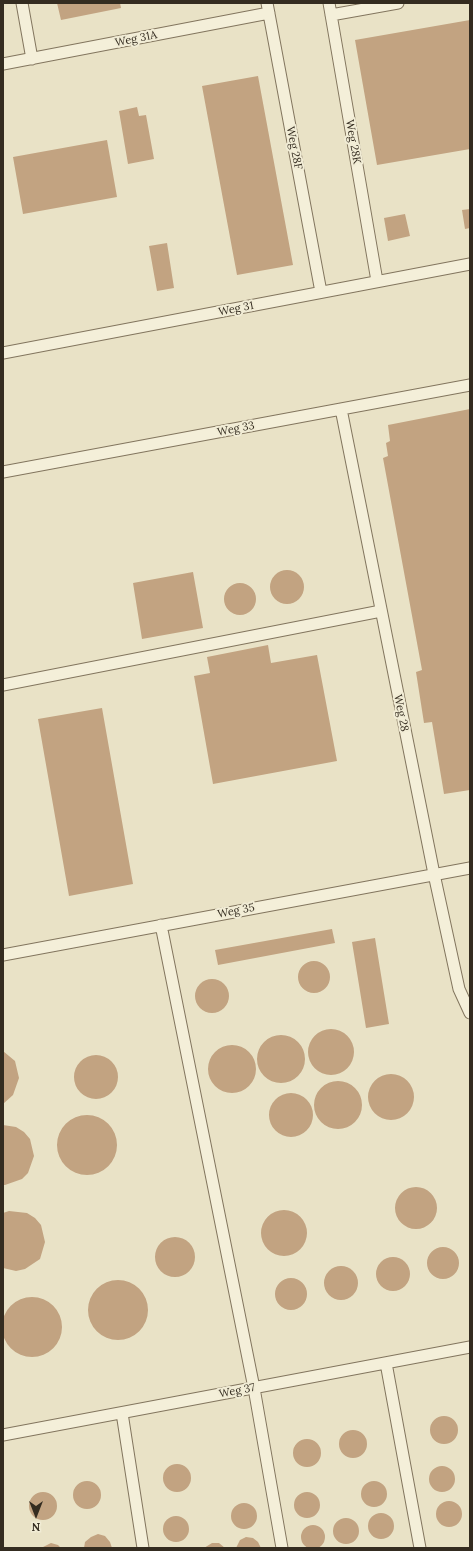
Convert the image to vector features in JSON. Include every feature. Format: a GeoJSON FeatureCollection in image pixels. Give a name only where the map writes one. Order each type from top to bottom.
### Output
{"type":"FeatureCollection","features":[{"type":"Feature","properties":{"kind":"lane"},"geometry":{"type":"LineString","coordinates":[[22,3],[32,59]]}},
{"type":"Feature","properties":{"kind":"lane","name":"Weg 28K"},"geometry":{"type":"LineString","coordinates":[[329,3],[377,281]]}},
{"type":"Feature","properties":{"kind":"lane"},"geometry":{"type":"LineString","coordinates":[[331,14],[398,3]]}},
{"type":"Feature","properties":{"kind":"lane","name":"Weg 31A"},"geometry":{"type":"LineString","coordinates":[[3,64],[268,8]]}},
{"type":"Feature","properties":{"kind":"lane","name":"Weg 28F"},"geometry":{"type":"LineString","coordinates":[[268,8],[321,292]]}},
{"type":"Feature","properties":{"kind":"lane","name":"Weg 31"},"geometry":{"type":"LineString","coordinates":[[3,353],[470,264]]}},
{"type":"Feature","properties":{"kind":"lane","name":"Weg 33"},"geometry":{"type":"LineString","coordinates":[[3,472],[470,385]]}},
{"type":"Feature","properties":{"kind":"lane","name":"Weg 28"},"geometry":{"type":"LineString","coordinates":[[341,409],[434,874],[459,989],[470,1013]]}},
{"type":"Feature","properties":{"kind":"lane"},"geometry":{"type":"LineString","coordinates":[[3,685],[381,610]]}},
{"type":"Feature","properties":{"kind":"lane","name":"Weg 35"},"geometry":{"type":"LineString","coordinates":[[3,955],[470,868]]}},
{"type":"Feature","properties":{"kind":"lane"},"geometry":{"type":"LineString","coordinates":[[161,925],[254,1388],[282,1548]]}},
{"type":"Feature","properties":{"kind":"lane","name":"Weg 37"},"geometry":{"type":"LineString","coordinates":[[3,1435],[470,1346]]}},
{"type":"Feature","properties":{"kind":"lane"},"geometry":{"type":"LineString","coordinates":[[386,1362],[420,1548]]}},
{"type":"Feature","properties":{"kind":"lane"},"geometry":{"type":"LineString","coordinates":[[122,1412],[143,1548]]}},
{"type":"Feature","properties":{"kind":"building"},"geometry":{"type":"Polygon","coordinates":[[[57,3],[120,3],[121,8],[61,20],[57,3]]]}},
{"type":"Feature","properties":{"kind":"building"},"geometry":{"type":"Polygon","coordinates":[[[470,20],[470,149],[377,165],[355,40],[470,20]]]}},
{"type":"Feature","properties":{"kind":"building"},"geometry":{"type":"Polygon","coordinates":[[[258,76],[293,265],[237,275],[202,86],[258,76]]]}},
{"type":"Feature","properties":{"kind":"building"},"geometry":{"type":"Polygon","coordinates":[[[137,107],[139,116],[146,115],[154,159],[128,164],[119,111],[137,107]]]}},
{"type":"Feature","properties":{"kind":"building"},"geometry":{"type":"Polygon","coordinates":[[[107,140],[117,197],[23,214],[13,157],[107,140]]]}},
{"type":"Feature","properties":{"kind":"building"},"geometry":{"type":"Polygon","coordinates":[[[470,209],[470,228],[465,229],[462,210],[470,209]]]}},
{"type":"Feature","properties":{"kind":"building"},"geometry":{"type":"Polygon","coordinates":[[[405,214],[410,236],[388,241],[384,218],[405,214]]]}},
{"type":"Feature","properties":{"kind":"building"},"geometry":{"type":"Polygon","coordinates":[[[167,243],[174,288],[157,291],[149,246],[167,243]]]}},
{"type":"Feature","properties":{"kind":"building"},"geometry":{"type":"Polygon","coordinates":[[[470,409],[470,790],[444,794],[432,722],[424,723],[416,672],[422,670],[383,458],[388,456],[386,443],[390,441],[388,425],[470,409]]]}},
{"type":"Feature","properties":{"kind":"building"},"geometry":{"type":"Polygon","coordinates":[[[284,570],[290,570],[294,571],[301,577],[304,587],[303,594],[297,601],[290,604],[284,604],[280,603],[273,597],[270,590],[270,584],[271,580],[277,573],[284,570]]]}},
{"type":"Feature","properties":{"kind":"building"},"geometry":{"type":"Polygon","coordinates":[[[193,572],[203,628],[142,639],[133,583],[193,572]]]}},
{"type":"Feature","properties":{"kind":"building"},"geometry":{"type":"Polygon","coordinates":[[[237,583],[243,583],[253,590],[256,599],[255,605],[249,612],[243,615],[237,615],[227,608],[224,602],[224,596],[231,586],[237,583]]]}},
{"type":"Feature","properties":{"kind":"building"},"geometry":{"type":"Polygon","coordinates":[[[268,645],[271,663],[317,655],[337,761],[213,784],[194,676],[210,673],[207,657],[268,645]]]}},
{"type":"Feature","properties":{"kind":"building"},"geometry":{"type":"Polygon","coordinates":[[[102,708],[133,884],[69,896],[38,719],[102,708]]]}},
{"type":"Feature","properties":{"kind":"building"},"geometry":{"type":"Polygon","coordinates":[[[332,929],[335,943],[218,965],[215,950],[332,929]]]}},
{"type":"Feature","properties":{"kind":"building"},"geometry":{"type":"Polygon","coordinates":[[[375,938],[389,1024],[366,1028],[352,942],[375,938]]]}},
{"type":"Feature","properties":{"kind":"building"},"geometry":{"type":"Polygon","coordinates":[[[311,961],[317,961],[327,968],[330,977],[329,983],[323,990],[317,993],[311,993],[301,986],[298,980],[298,974],[305,964],[311,961]]]}},
{"type":"Feature","properties":{"kind":"building"},"geometry":{"type":"Polygon","coordinates":[[[212,979],[224,984],[229,996],[224,1008],[212,1013],[200,1008],[195,996],[200,984],[212,979]]]}},
{"type":"Feature","properties":{"kind":"building"},"geometry":{"type":"Polygon","coordinates":[[[326,1029],[336,1029],[348,1035],[353,1043],[353,1061],[348,1069],[340,1074],[326,1075],[318,1072],[311,1065],[308,1057],[308,1047],[311,1039],[318,1032],[326,1029]]]}},
{"type":"Feature","properties":{"kind":"building"},"geometry":{"type":"Polygon","coordinates":[[[276,1035],[286,1035],[298,1042],[305,1054],[305,1064],[298,1076],[286,1083],[276,1083],[268,1079],[261,1072],[257,1064],[257,1054],[261,1046],[268,1039],[276,1035]]]}},
{"type":"Feature","properties":{"kind":"building"},"geometry":{"type":"Polygon","coordinates":[[[232,1045],[241,1047],[249,1052],[254,1060],[256,1069],[254,1078],[249,1086],[241,1091],[232,1093],[223,1091],[215,1086],[210,1078],[208,1069],[210,1060],[215,1052],[223,1047],[232,1045]]]}},
{"type":"Feature","properties":{"kind":"building"},"geometry":{"type":"Polygon","coordinates":[[[3,1051],[15,1061],[19,1078],[13,1095],[3,1104],[3,1051]]]}},
{"type":"Feature","properties":{"kind":"building"},"geometry":{"type":"Polygon","coordinates":[[[96,1055],[108,1059],[114,1065],[118,1077],[114,1089],[108,1095],[96,1099],[84,1095],[78,1089],[74,1077],[78,1065],[84,1059],[96,1055]]]}},
{"type":"Feature","properties":{"kind":"building"},"geometry":{"type":"Polygon","coordinates":[[[387,1074],[395,1074],[404,1078],[410,1084],[414,1097],[410,1110],[404,1116],[395,1120],[387,1120],[378,1116],[372,1110],[368,1101],[368,1093],[372,1084],[378,1078],[387,1074]]]}},
{"type":"Feature","properties":{"kind":"building"},"geometry":{"type":"Polygon","coordinates":[[[338,1081],[347,1083],[355,1088],[360,1096],[362,1105],[360,1114],[355,1122],[347,1127],[338,1129],[329,1127],[321,1122],[316,1114],[314,1105],[316,1096],[321,1088],[329,1083],[338,1081]]]}},
{"type":"Feature","properties":{"kind":"building"},"geometry":{"type":"Polygon","coordinates":[[[291,1093],[303,1097],[309,1103],[313,1115],[309,1127],[303,1133],[291,1137],[279,1133],[273,1127],[269,1115],[273,1103],[279,1097],[291,1093]]]}},
{"type":"Feature","properties":{"kind":"building"},"geometry":{"type":"Polygon","coordinates":[[[87,1115],[104,1120],[112,1128],[117,1145],[112,1162],[104,1170],[87,1175],[70,1170],[62,1162],[57,1145],[62,1128],[70,1120],[87,1115]]]}},
{"type":"Feature","properties":{"kind":"building"},"geometry":{"type":"Polygon","coordinates":[[[3,1125],[16,1127],[24,1132],[30,1139],[34,1156],[28,1173],[22,1179],[5,1185],[3,1185],[3,1125]]]}},
{"type":"Feature","properties":{"kind":"building"},"geometry":{"type":"Polygon","coordinates":[[[412,1187],[420,1187],[428,1190],[434,1196],[437,1208],[434,1220],[428,1226],[420,1229],[412,1229],[404,1226],[398,1220],[395,1212],[395,1204],[398,1196],[404,1190],[412,1187]]]}},
{"type":"Feature","properties":{"kind":"building"},"geometry":{"type":"Polygon","coordinates":[[[284,1210],[297,1214],[303,1220],[307,1233],[303,1246],[297,1252],[284,1256],[271,1252],[265,1246],[261,1233],[265,1220],[271,1214],[284,1210]]]}},
{"type":"Feature","properties":{"kind":"building"},"geometry":{"type":"Polygon","coordinates":[[[9,1211],[27,1213],[35,1218],[41,1225],[45,1242],[40,1259],[25,1269],[16,1271],[3,1268],[3,1213],[9,1211]]]}},
{"type":"Feature","properties":{"kind":"building"},"geometry":{"type":"Polygon","coordinates":[[[179,1237],[186,1240],[192,1246],[195,1257],[194,1265],[186,1274],[179,1277],[171,1277],[164,1274],[156,1265],[155,1253],[158,1246],[167,1238],[179,1237]]]}},
{"type":"Feature","properties":{"kind":"building"},"geometry":{"type":"Polygon","coordinates":[[[446,1247],[452,1249],[457,1254],[459,1263],[457,1272],[452,1277],[440,1279],[434,1277],[429,1272],[427,1260],[429,1254],[434,1249],[446,1247]]]}},
{"type":"Feature","properties":{"kind":"building"},"geometry":{"type":"Polygon","coordinates":[[[390,1257],[396,1257],[400,1258],[407,1264],[410,1274],[409,1281],[403,1288],[396,1291],[390,1291],[386,1290],[379,1284],[376,1277],[376,1271],[377,1267],[383,1260],[390,1257]]]}},
{"type":"Feature","properties":{"kind":"building"},"geometry":{"type":"Polygon","coordinates":[[[338,1266],[344,1266],[348,1267],[355,1273],[358,1283],[357,1290],[351,1297],[344,1300],[338,1300],[334,1299],[327,1293],[324,1286],[324,1280],[325,1276],[331,1269],[338,1266]]]}},
{"type":"Feature","properties":{"kind":"building"},"geometry":{"type":"Polygon","coordinates":[[[288,1278],[294,1278],[304,1285],[307,1294],[306,1300],[300,1307],[294,1310],[288,1310],[278,1303],[275,1297],[275,1291],[282,1281],[288,1278]]]}},
{"type":"Feature","properties":{"kind":"building"},"geometry":{"type":"Polygon","coordinates":[[[118,1280],[130,1282],[143,1293],[146,1298],[148,1310],[146,1322],[135,1335],[130,1338],[118,1340],[106,1338],[93,1327],[90,1322],[88,1310],[90,1298],[101,1285],[106,1282],[118,1280]]]}},
{"type":"Feature","properties":{"kind":"building"},"geometry":{"type":"Polygon","coordinates":[[[32,1297],[49,1302],[57,1310],[62,1327],[57,1344],[49,1352],[32,1357],[15,1352],[7,1344],[2,1327],[7,1310],[15,1302],[32,1297]]]}},
{"type":"Feature","properties":{"kind":"building"},"geometry":{"type":"Polygon","coordinates":[[[444,1416],[454,1420],[458,1430],[454,1440],[444,1444],[434,1440],[430,1430],[434,1420],[444,1416]]]}},
{"type":"Feature","properties":{"kind":"building"},"geometry":{"type":"Polygon","coordinates":[[[353,1430],[363,1434],[367,1444],[363,1454],[353,1458],[343,1454],[339,1444],[343,1434],[353,1430]]]}},
{"type":"Feature","properties":{"kind":"building"},"geometry":{"type":"Polygon","coordinates":[[[307,1439],[317,1443],[321,1453],[317,1463],[307,1467],[297,1463],[293,1453],[297,1443],[307,1439]]]}},
{"type":"Feature","properties":{"kind":"building"},"geometry":{"type":"Polygon","coordinates":[[[177,1464],[187,1468],[191,1478],[187,1488],[177,1492],[167,1488],[163,1478],[167,1468],[177,1464]]]}},
{"type":"Feature","properties":{"kind":"building"},"geometry":{"type":"Polygon","coordinates":[[[442,1466],[451,1470],[455,1479],[451,1488],[442,1492],[433,1488],[429,1479],[433,1470],[442,1466]]]}},
{"type":"Feature","properties":{"kind":"building"},"geometry":{"type":"Polygon","coordinates":[[[87,1481],[97,1485],[101,1495],[97,1505],[87,1509],[77,1505],[73,1495],[77,1485],[87,1481]]]}},
{"type":"Feature","properties":{"kind":"building"},"geometry":{"type":"Polygon","coordinates":[[[374,1481],[383,1485],[387,1494],[383,1503],[374,1507],[365,1503],[361,1494],[365,1485],[374,1481]]]}},
{"type":"Feature","properties":{"kind":"building"},"geometry":{"type":"Polygon","coordinates":[[[43,1492],[53,1496],[57,1506],[53,1516],[43,1520],[33,1516],[29,1506],[33,1496],[43,1492]]]}},
{"type":"Feature","properties":{"kind":"building"},"geometry":{"type":"Polygon","coordinates":[[[307,1492],[316,1496],[320,1505],[316,1514],[307,1518],[298,1514],[294,1505],[298,1496],[307,1492]]]}},
{"type":"Feature","properties":{"kind":"building"},"geometry":{"type":"Polygon","coordinates":[[[449,1501],[458,1505],[462,1514],[458,1523],[449,1527],[440,1523],[436,1514],[440,1505],[449,1501]]]}},
{"type":"Feature","properties":{"kind":"building"},"geometry":{"type":"Polygon","coordinates":[[[244,1503],[253,1507],[257,1516],[253,1525],[244,1529],[235,1525],[231,1516],[235,1507],[244,1503]]]}},
{"type":"Feature","properties":{"kind":"building"},"geometry":{"type":"Polygon","coordinates":[[[381,1513],[390,1517],[394,1526],[390,1535],[381,1539],[372,1535],[368,1526],[372,1517],[381,1513]]]}},
{"type":"Feature","properties":{"kind":"building"},"geometry":{"type":"Polygon","coordinates":[[[176,1516],[185,1520],[189,1529],[185,1538],[176,1542],[167,1538],[163,1529],[167,1520],[176,1516]]]}},
{"type":"Feature","properties":{"kind":"building"},"geometry":{"type":"Polygon","coordinates":[[[346,1518],[355,1522],[359,1531],[355,1540],[346,1544],[337,1540],[333,1531],[337,1522],[346,1518]]]}},
{"type":"Feature","properties":{"kind":"building"},"geometry":{"type":"Polygon","coordinates":[[[313,1525],[322,1528],[325,1537],[322,1546],[313,1549],[304,1546],[301,1537],[304,1528],[313,1525]]]}},
{"type":"Feature","properties":{"kind":"building"},"geometry":{"type":"Polygon","coordinates":[[[98,1534],[105,1536],[110,1542],[112,1548],[84,1548],[85,1542],[98,1534]]]}},
{"type":"Feature","properties":{"kind":"building"},"geometry":{"type":"Polygon","coordinates":[[[246,1537],[253,1538],[258,1542],[261,1548],[236,1548],[240,1540],[246,1537]]]}},
{"type":"Feature","properties":{"kind":"building"},"geometry":{"type":"Polygon","coordinates":[[[51,1543],[58,1545],[61,1548],[41,1548],[51,1543]]]}},
{"type":"Feature","properties":{"kind":"building"},"geometry":{"type":"Polygon","coordinates":[[[212,1543],[219,1543],[225,1548],[204,1548],[212,1543]]]}}]}
